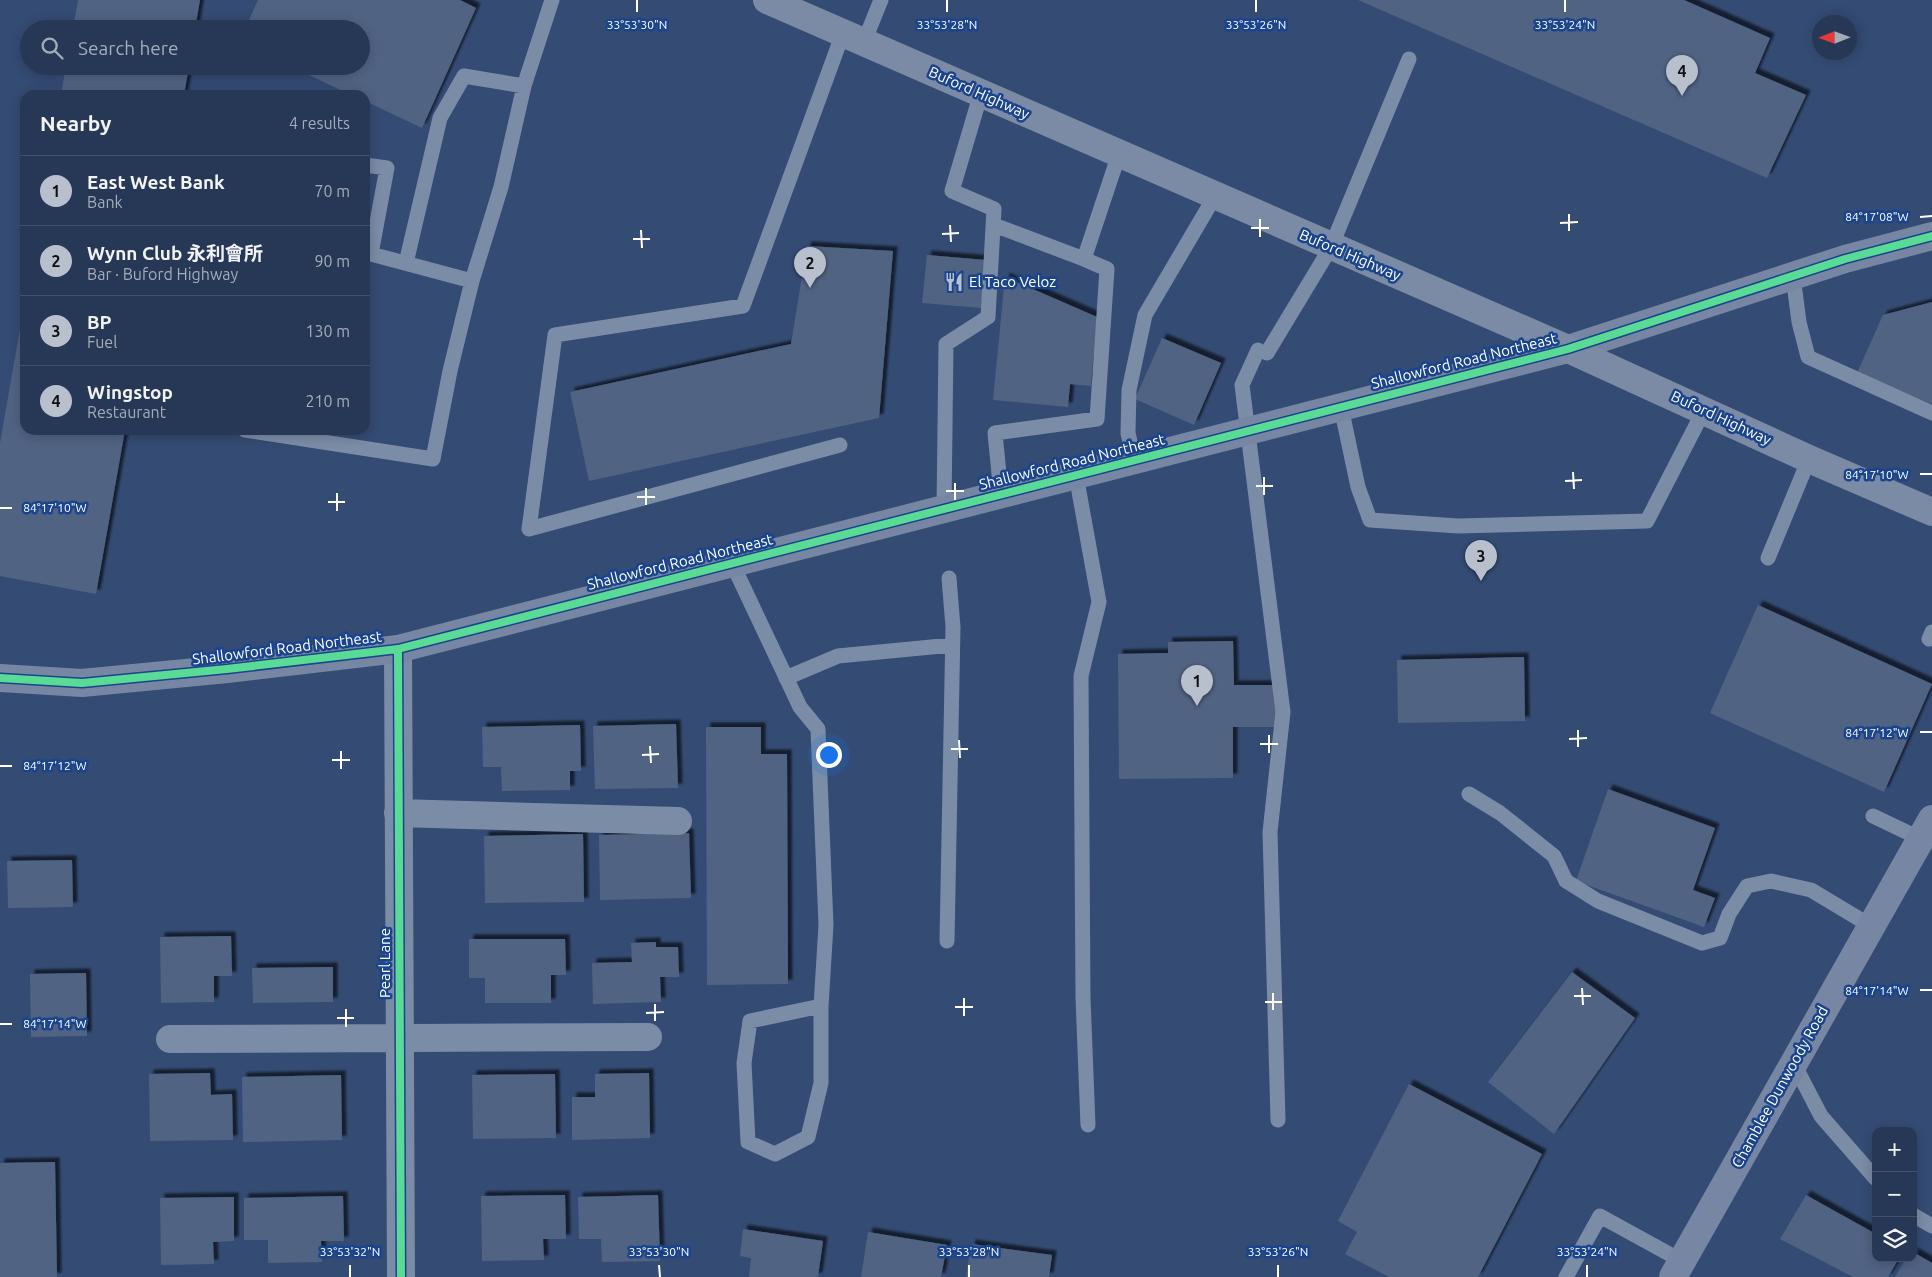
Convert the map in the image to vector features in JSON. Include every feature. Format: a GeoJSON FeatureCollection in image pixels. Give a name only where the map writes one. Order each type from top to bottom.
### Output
{"type":"FeatureCollection","features":[{"type":"Feature","properties":{"kind":"main road","name":"Buford Highway"},"geometry":{"type":"LineString","coordinates":[[767,0],[1568,349],[1809,459],[1932,512]]}},
{"type":"Feature","properties":{"kind":"street","name":"Shallowford Road Northeast"},"geometry":{"type":"LineString","coordinates":[[0,678],[82,683],[227,669],[398,649],[1568,349],[1845,259],[1932,236]]}},
{"type":"Feature","properties":{"kind":"street","name":"Pearl Lane"},"geometry":{"type":"LineString","coordinates":[[398,649],[401,1277]]}},
{"type":"Feature","properties":{"kind":"street"},"geometry":{"type":"LineString","coordinates":[[398,813],[678,821]]}},
{"type":"Feature","properties":{"kind":"street","name":"Chamblee Dunwoody Road"},"geometry":{"type":"LineString","coordinates":[[1677,1269],[1926,829]]}},
{"type":"Feature","properties":{"kind":"street"},"geometry":{"type":"LineString","coordinates":[[170,1039],[648,1037]]}},
{"type":"Feature","properties":{"kind":"lane"},"geometry":{"type":"LineString","coordinates":[[278,435],[434,459],[450,370],[472,280],[501,187],[524,86],[552,0]]}},
{"type":"Feature","properties":{"kind":"lane"},"geometry":{"type":"LineString","coordinates":[[840,444],[529,529],[556,335],[743,306],[854,38],[881,0]]}},
{"type":"Feature","properties":{"kind":"lane"},"geometry":{"type":"LineString","coordinates":[[1278,1120],[1270,832],[1282,712],[1242,384],[1331,246],[1409,59]]}},
{"type":"Feature","properties":{"kind":"lane"},"geometry":{"type":"LineString","coordinates":[[406,263],[440,118],[464,76],[524,86]]}},
{"type":"Feature","properties":{"kind":"lane"},"geometry":{"type":"LineString","coordinates":[[944,509],[946,344],[988,317],[994,209],[952,191],[980,93]]}},
{"type":"Feature","properties":{"kind":"lane"},"geometry":{"type":"LineString","coordinates":[[1084,259],[1118,154]]}},
{"type":"Feature","properties":{"kind":"lane"},"geometry":{"type":"LineString","coordinates":[[370,166],[387,168],[371,254],[472,280]]}},
{"type":"Feature","properties":{"kind":"lane"},"geometry":{"type":"LineString","coordinates":[[1134,460],[1128,434],[1129,390],[1145,315],[1215,196]]}},
{"type":"Feature","properties":{"kind":"lane"},"geometry":{"type":"LineString","coordinates":[[994,226],[1107,268],[1097,419],[995,432],[1002,494]]}},
{"type":"Feature","properties":{"kind":"lane"},"geometry":{"type":"LineString","coordinates":[[1793,276],[1799,322],[1808,357],[1932,413]]}},
{"type":"Feature","properties":{"kind":"lane"},"geometry":{"type":"LineString","coordinates":[[1341,407],[1358,487],[1370,520],[1458,526],[1647,521],[1704,410]]}},
{"type":"Feature","properties":{"kind":"lane"},"geometry":{"type":"LineString","coordinates":[[1768,558],[1809,459]]}},
{"type":"Feature","properties":{"kind":"lane"},"geometry":{"type":"LineString","coordinates":[[1076,475],[1098,602],[1081,676],[1083,998],[1088,1125]]}},
{"type":"Feature","properties":{"kind":"lane"},"geometry":{"type":"LineString","coordinates":[[732,563],[800,707],[818,729],[826,925],[821,1006],[821,1083],[808,1137],[775,1154],[748,1142],[744,1063],[750,1021],[821,1006]]}},
{"type":"Feature","properties":{"kind":"lane"},"geometry":{"type":"LineString","coordinates":[[947,941],[952,646],[949,578]]}},
{"type":"Feature","properties":{"kind":"lane"},"geometry":{"type":"LineString","coordinates":[[786,678],[838,656],[952,646]]}},
{"type":"Feature","properties":{"kind":"lane"},"geometry":{"type":"LineString","coordinates":[[1469,794],[1500,813],[1554,856],[1566,881],[1598,901],[1702,942],[1720,938],[1729,914],[1746,886],[1771,881],[1811,890],[1871,926]]}},
{"type":"Feature","properties":{"kind":"lane"},"geometry":{"type":"LineString","coordinates":[[1873,816],[1926,829]]}},
{"type":"Feature","properties":{"kind":"lane"},"geometry":{"type":"LineString","coordinates":[[1794,1064],[1821,1116],[1872,1173]]}},
{"type":"Feature","properties":{"kind":"lane"},"geometry":{"type":"LineString","coordinates":[[1566,1277],[1600,1216],[1677,1269]]}},
{"type":"Feature","properties":{"kind":"lane"},"geometry":{"type":"LineString","coordinates":[[1916,1217],[1932,1226]]}},
{"type":"Feature","properties":{"kind":"building"},"geometry":{"type":"Polygon","coordinates":[[[78,0],[200,0],[197,20],[75,20],[78,0]]]}},
{"type":"Feature","properties":{"kind":"building"},"geometry":{"type":"Polygon","coordinates":[[[258,0],[460,0],[476,8],[422,128],[370,103],[370,90],[340,90],[309,75],[370,75],[370,20],[249,20],[258,0]]]}},
{"type":"Feature","properties":{"kind":"building"},"geometry":{"type":"Polygon","coordinates":[[[1358,0],[1684,0],[1770,38],[1755,73],[1806,95],[1767,178],[1358,0]]]}},
{"type":"Feature","properties":{"kind":"building"},"geometry":{"type":"Polygon","coordinates":[[[64,75],[187,75],[185,90],[62,90],[64,75]]]}},
{"type":"Feature","properties":{"kind":"building"},"geometry":{"type":"Polygon","coordinates":[[[807,246],[893,251],[879,418],[589,481],[570,392],[791,344],[807,246]]]}},
{"type":"Feature","properties":{"kind":"building","name":"El Taco Veloz"},"geometry":{"type":"Polygon","coordinates":[[[927,255],[986,260],[981,308],[922,303],[927,255]]]}},
{"type":"Feature","properties":{"kind":"building"},"geometry":{"type":"Polygon","coordinates":[[[1005,277],[1097,317],[1091,386],[1070,384],[1068,407],[993,400],[1005,277]]]}},
{"type":"Feature","properties":{"kind":"building"},"geometry":{"type":"Polygon","coordinates":[[[1932,302],[1932,404],[1857,373],[1883,315],[1932,302]]]}},
{"type":"Feature","properties":{"kind":"building"},"geometry":{"type":"Polygon","coordinates":[[[20,329],[20,435],[124,435],[96,594],[0,576],[0,443],[20,329]]]}},
{"type":"Feature","properties":{"kind":"building"},"geometry":{"type":"Polygon","coordinates":[[[1162,338],[1221,363],[1194,425],[1135,399],[1162,338]]]}},
{"type":"Feature","properties":{"kind":"building"},"geometry":{"type":"Polygon","coordinates":[[[1758,605],[1932,684],[1884,792],[1710,713],[1758,605]]]}},
{"type":"Feature","properties":{"kind":"building"},"geometry":{"type":"Polygon","coordinates":[[[1233,641],[1234,685],[1276,685],[1276,727],[1233,727],[1233,778],[1119,779],[1118,654],[1168,653],[1168,642],[1233,641]]]}},
{"type":"Feature","properties":{"kind":"building"},"geometry":{"type":"Polygon","coordinates":[[[1524,657],[1525,721],[1398,723],[1397,660],[1524,657]]]}},
{"type":"Feature","properties":{"kind":"building"},"geometry":{"type":"Polygon","coordinates":[[[676,724],[678,788],[595,789],[593,726],[676,724]]]}},
{"type":"Feature","properties":{"kind":"building"},"geometry":{"type":"Polygon","coordinates":[[[580,725],[581,771],[570,771],[570,790],[502,791],[501,767],[483,767],[482,727],[580,725]]]}},
{"type":"Feature","properties":{"kind":"building"},"geometry":{"type":"Polygon","coordinates":[[[706,727],[761,727],[761,754],[787,754],[788,984],[707,985],[706,727]]]}},
{"type":"Feature","properties":{"kind":"building"},"geometry":{"type":"Polygon","coordinates":[[[1608,789],[1715,828],[1693,890],[1715,898],[1704,927],[1576,881],[1608,789]]]}},
{"type":"Feature","properties":{"kind":"building"},"geometry":{"type":"Polygon","coordinates":[[[689,833],[691,898],[600,900],[599,835],[689,833]]]}},
{"type":"Feature","properties":{"kind":"building"},"geometry":{"type":"Polygon","coordinates":[[[583,834],[584,902],[485,903],[484,836],[583,834]]]}},
{"type":"Feature","properties":{"kind":"building"},"geometry":{"type":"Polygon","coordinates":[[[72,860],[73,907],[8,908],[7,861],[72,860]]]}},
{"type":"Feature","properties":{"kind":"building"},"geometry":{"type":"Polygon","coordinates":[[[231,936],[232,976],[214,976],[214,1002],[161,1003],[160,937],[231,936]]]}},
{"type":"Feature","properties":{"kind":"building"},"geometry":{"type":"Polygon","coordinates":[[[469,939],[565,939],[566,975],[551,975],[551,1003],[485,1003],[485,978],[469,978],[469,939]]]}},
{"type":"Feature","properties":{"kind":"building"},"geometry":{"type":"Polygon","coordinates":[[[656,942],[656,947],[678,947],[679,977],[660,977],[661,1002],[593,1004],[592,963],[632,962],[631,943],[656,942]]]}},
{"type":"Feature","properties":{"kind":"building"},"geometry":{"type":"Polygon","coordinates":[[[333,967],[333,1002],[253,1003],[252,968],[333,967]]]}},
{"type":"Feature","properties":{"kind":"building"},"geometry":{"type":"Polygon","coordinates":[[[1572,972],[1635,1018],[1554,1134],[1488,1082],[1572,972]]]}},
{"type":"Feature","properties":{"kind":"building"},"geometry":{"type":"Polygon","coordinates":[[[86,973],[87,1036],[31,1037],[30,974],[86,973]]]}},
{"type":"Feature","properties":{"kind":"building"},"geometry":{"type":"Polygon","coordinates":[[[210,1073],[211,1095],[232,1094],[233,1140],[150,1141],[149,1074],[210,1073]]]}},
{"type":"Feature","properties":{"kind":"building"},"geometry":{"type":"Polygon","coordinates":[[[649,1073],[650,1138],[572,1140],[572,1097],[595,1097],[595,1074],[649,1073]]]}},
{"type":"Feature","properties":{"kind":"building"},"geometry":{"type":"Polygon","coordinates":[[[555,1074],[556,1138],[473,1139],[472,1075],[555,1074]]]}},
{"type":"Feature","properties":{"kind":"building"},"geometry":{"type":"Polygon","coordinates":[[[341,1075],[342,1140],[243,1142],[242,1077],[341,1075]]]}},
{"type":"Feature","properties":{"kind":"building"},"geometry":{"type":"Polygon","coordinates":[[[1409,1084],[1542,1154],[1478,1277],[1389,1277],[1345,1254],[1357,1232],[1338,1221],[1409,1084]]]}},
{"type":"Feature","properties":{"kind":"building"},"geometry":{"type":"Polygon","coordinates":[[[55,1162],[57,1277],[0,1277],[0,1163],[55,1162]]]}},
{"type":"Feature","properties":{"kind":"building"},"geometry":{"type":"Polygon","coordinates":[[[565,1195],[566,1239],[543,1239],[544,1260],[482,1261],[481,1196],[565,1195]]]}},
{"type":"Feature","properties":{"kind":"building"},"geometry":{"type":"Polygon","coordinates":[[[658,1195],[660,1261],[602,1262],[601,1239],[579,1239],[578,1197],[658,1195]]]}},
{"type":"Feature","properties":{"kind":"building"},"geometry":{"type":"Polygon","coordinates":[[[1806,1195],[1872,1232],[1872,1262],[1897,1262],[1888,1277],[1853,1277],[1780,1239],[1806,1195]]]}},
{"type":"Feature","properties":{"kind":"building"},"geometry":{"type":"Polygon","coordinates":[[[343,1196],[344,1241],[321,1241],[322,1262],[268,1263],[268,1240],[244,1240],[244,1198],[343,1196]]]}},
{"type":"Feature","properties":{"kind":"building"},"geometry":{"type":"Polygon","coordinates":[[[234,1197],[234,1241],[213,1242],[214,1264],[161,1265],[160,1198],[234,1197]]]}},
{"type":"Feature","properties":{"kind":"building"},"geometry":{"type":"Polygon","coordinates":[[[743,1229],[823,1241],[818,1277],[749,1277],[751,1258],[740,1256],[743,1229]]]}},
{"type":"Feature","properties":{"kind":"building"},"geometry":{"type":"Polygon","coordinates":[[[868,1232],[947,1245],[941,1277],[861,1277],[868,1232]]]}},
{"type":"Feature","properties":{"kind":"building"},"geometry":{"type":"Polygon","coordinates":[[[971,1244],[1052,1255],[1049,1277],[966,1277],[971,1244]]]}},
{"type":"Feature","properties":{"kind":"building"},"geometry":{"type":"Polygon","coordinates":[[[1917,1254],[1932,1263],[1932,1277],[1895,1277],[1904,1262],[1917,1262],[1917,1254]]]}},
{"type":"Feature","properties":{"kind":"cycle path"},"geometry":{"type":"LineString","coordinates":[[0,678],[82,683],[227,669],[398,649],[1568,349],[1845,259],[1932,236]]}},
{"type":"Feature","properties":{"kind":"cycle path"},"geometry":{"type":"LineString","coordinates":[[398,649],[401,1277]]}},
{"type":"Feature","properties":{"kind":"place","name":"Wingstop"},"geometry":{"type":"Point","coordinates":[1682,96]}},
{"type":"Feature","properties":{"kind":"place","name":"El Taco Veloz"},"geometry":{"type":"Point","coordinates":[954,282]}},
{"type":"Feature","properties":{"kind":"place","name":"Wynn Club 永利會所"},"geometry":{"type":"Point","coordinates":[810,288]}},
{"type":"Feature","properties":{"kind":"place","name":"BP"},"geometry":{"type":"Point","coordinates":[1481,581]}},
{"type":"Feature","properties":{"kind":"place","name":"East West Bank"},"geometry":{"type":"Point","coordinates":[1197,706]}}]}
